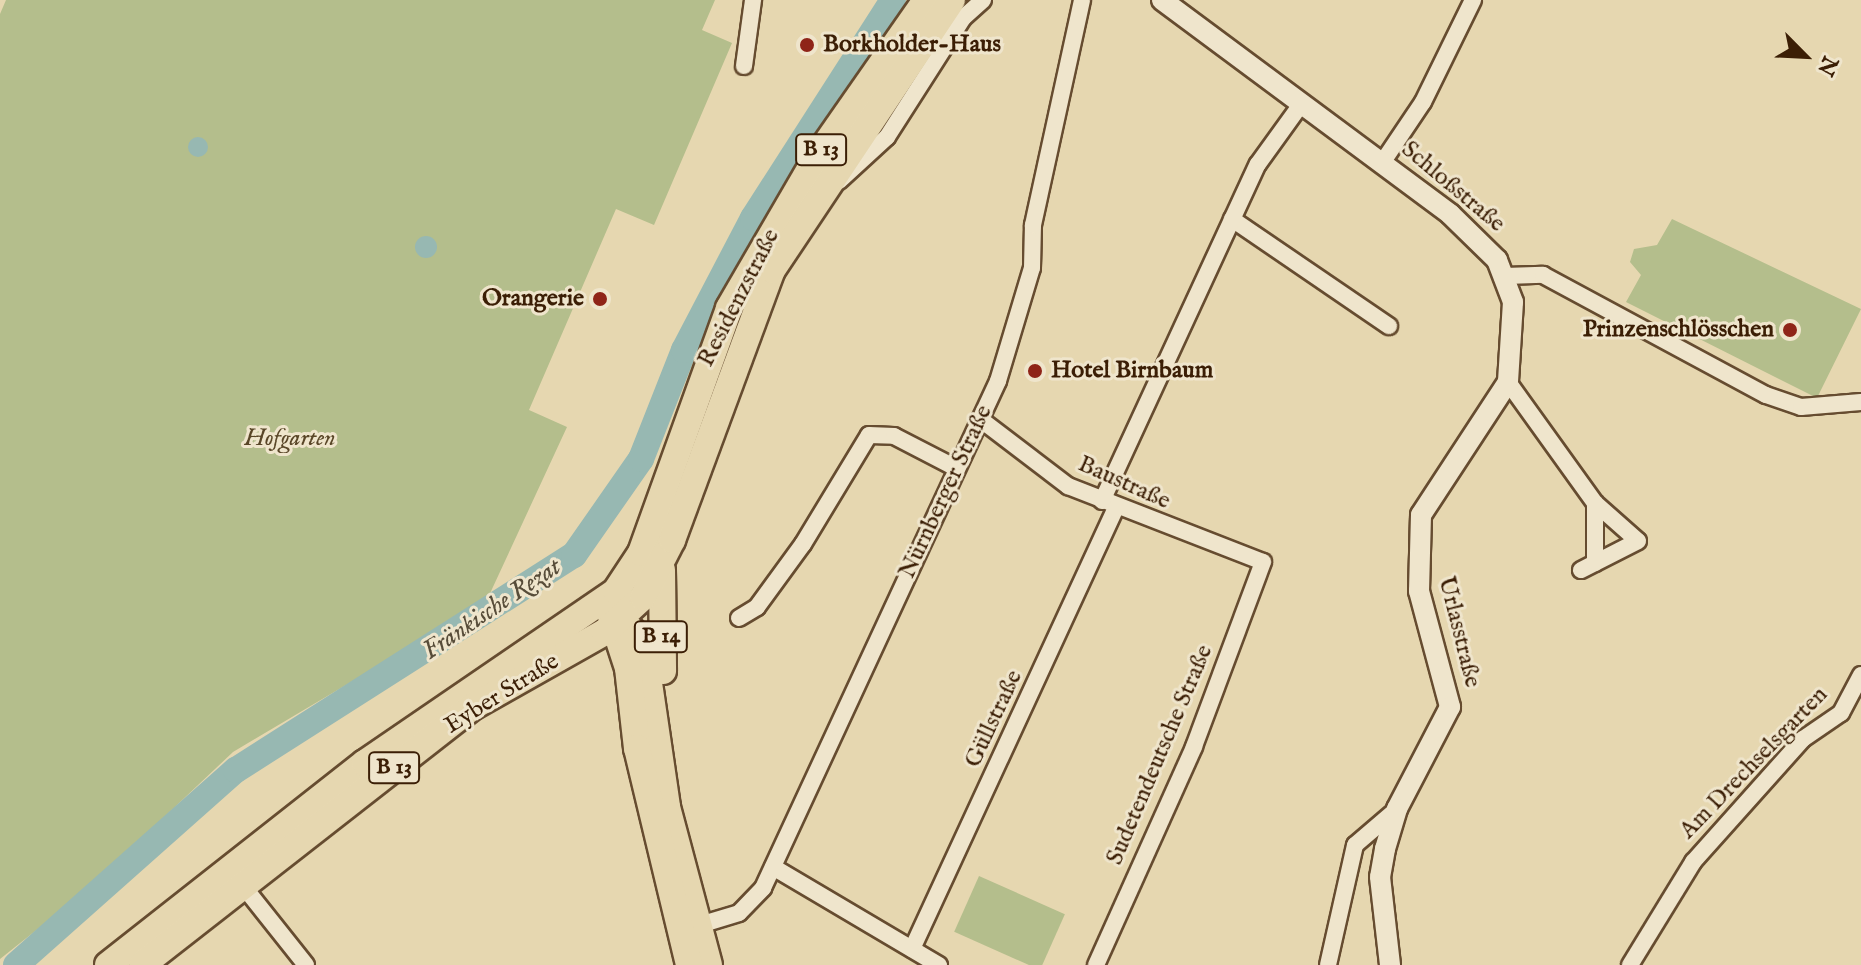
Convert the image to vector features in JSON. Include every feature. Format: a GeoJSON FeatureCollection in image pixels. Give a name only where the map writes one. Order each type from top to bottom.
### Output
{"type":"FeatureCollection","features":[{"type":"Feature","properties":{"kind":"main road","name":"Residenzstraße"},"geometry":{"type":"LineString","coordinates":[[611,611],[641,553],[729,308],[818,155],[926,0]]}},
{"type":"Feature","properties":{"kind":"main road","name":"Residenzstraße"},"geometry":{"type":"LineString","coordinates":[[663,563],[751,313],[815,197],[952,0]]}},
{"type":"Feature","properties":{"kind":"main road","name":"Eyber Straße"},"geometry":{"type":"LineString","coordinates":[[108,965],[237,878],[474,706],[553,660],[663,563]]}},
{"type":"Feature","properties":{"kind":"main road","name":"B 14"},"geometry":{"type":"LineString","coordinates":[[654,711],[663,681],[663,563]]}},
{"type":"Feature","properties":{"kind":"main road","name":"Eyber Straße"},"geometry":{"type":"LineString","coordinates":[[149,963],[237,878],[442,707],[611,611]]}},
{"type":"Feature","properties":{"kind":"main road","name":"B 14"},"geometry":{"type":"LineString","coordinates":[[611,611],[631,681],[637,748],[689,928],[709,965]]}},
{"type":"Feature","properties":{"kind":"main road","name":"B 14"},"geometry":{"type":"LineString","coordinates":[[611,611],[643,642],[667,807],[689,928],[689,965]]}},
{"type":"Feature","properties":{"kind":"main road","name":"B 13"},"geometry":{"type":"LineString","coordinates":[[553,660],[603,658],[631,681]]}},
{"type":"Feature","properties":{"kind":"street"},"geometry":{"type":"LineString","coordinates":[[744,66],[753,0]]}},
{"type":"Feature","properties":{"kind":"street"},"geometry":{"type":"LineString","coordinates":[[904,30],[909,0]]}},
{"type":"Feature","properties":{"kind":"street"},"geometry":{"type":"LineString","coordinates":[[815,197],[866,161],[963,18],[983,0]]}},
{"type":"Feature","properties":{"kind":"street","name":"Nürnberger Straße"},"geometry":{"type":"LineString","coordinates":[[689,928],[751,905],[773,867],[980,419],[1020,315],[1082,0]]}},
{"type":"Feature","properties":{"kind":"street","name":"Schloßstraße"},"geometry":{"type":"LineString","coordinates":[[1162,0],[1382,163],[1487,246],[1505,276]]}},
{"type":"Feature","properties":{"kind":"street"},"geometry":{"type":"LineString","coordinates":[[1382,163],[1423,102],[1473,0]]}},
{"type":"Feature","properties":{"kind":"street","name":"Güllstraße"},"geometry":{"type":"LineString","coordinates":[[912,949],[1232,219],[1258,164],[1302,103]]}},
{"type":"Feature","properties":{"kind":"street"},"geometry":{"type":"LineString","coordinates":[[1232,219],[1389,326]]}},
{"type":"Feature","properties":{"kind":"street"},"geometry":{"type":"LineString","coordinates":[[1505,276],[1543,275],[1766,395],[1801,407],[1861,402]]}},
{"type":"Feature","properties":{"kind":"street","name":"Urlasstraße"},"geometry":{"type":"LineString","coordinates":[[1390,965],[1380,877],[1397,809],[1450,707],[1419,591],[1421,515],[1508,382],[1516,329],[1505,276]]}},
{"type":"Feature","properties":{"kind":"street"},"geometry":{"type":"LineString","coordinates":[[1508,382],[1595,503],[1638,541],[1588,567],[1595,503]]}},
{"type":"Feature","properties":{"kind":"street","name":"Baustraße"},"geometry":{"type":"LineString","coordinates":[[980,419],[1040,468],[1109,505],[1263,562]]}},
{"type":"Feature","properties":{"kind":"street"},"geometry":{"type":"LineString","coordinates":[[739,618],[757,607],[803,544],[869,435],[894,436],[956,468]]}},
{"type":"Feature","properties":{"kind":"street","name":"Sudetendeutsche Straße"},"geometry":{"type":"LineString","coordinates":[[1096,965],[1194,747],[1263,562]]}},
{"type":"Feature","properties":{"kind":"street","name":"Am Drechselsgarten"},"geometry":{"type":"LineString","coordinates":[[1630,965],[1693,862],[1803,739],[1841,713],[1861,675]]}},
{"type":"Feature","properties":{"kind":"street"},"geometry":{"type":"LineString","coordinates":[[1328,965],[1355,845],[1397,809]]}},
{"type":"Feature","properties":{"kind":"street"},"geometry":{"type":"LineString","coordinates":[[773,867],[939,965]]}},
{"type":"Feature","properties":{"kind":"street"},"geometry":{"type":"LineString","coordinates":[[237,878],[306,965]]}},
{"type":"Feature","properties":{"kind":"green space","name":"Hofgarten"},"geometry":{"type":"Polygon","coordinates":[[[6,0],[715,0],[702,30],[732,43],[654,225],[616,209],[529,410],[567,427],[486,602],[233,752],[88,889],[0,959],[0,14],[6,0]]]}},
{"type":"Feature","properties":{"kind":"green space"},"geometry":{"type":"Polygon","coordinates":[[[1672,219],[1861,309],[1817,398],[1626,302],[1641,275],[1630,262],[1634,249],[1657,245],[1672,219]]]}},
{"type":"Feature","properties":{"kind":"green space"},"geometry":{"type":"Polygon","coordinates":[[[979,876],[1065,914],[1042,965],[1029,965],[954,932],[979,876]]]}},
{"type":"Feature","properties":{"kind":"water"},"geometry":{"type":"Polygon","coordinates":[[[198,137],[205,140],[208,147],[205,154],[198,157],[191,154],[188,147],[191,140],[198,137]]]}},
{"type":"Feature","properties":{"kind":"water"},"geometry":{"type":"Polygon","coordinates":[[[426,236],[434,239],[437,247],[434,255],[426,258],[418,255],[415,247],[418,239],[426,236]]]}},
{"type":"Feature","properties":{"kind":"waterway","name":"Fränkische Rezat"},"geometry":{"type":"LineString","coordinates":[[16,965],[236,770],[574,555],[641,459],[684,350],[753,218],[893,0]]}},
{"type":"Feature","properties":{"kind":"place","name":"Borkholder-Haus"},"geometry":{"type":"Point","coordinates":[807,45]}},
{"type":"Feature","properties":{"kind":"place","name":"Orangerie"},"geometry":{"type":"Point","coordinates":[600,299]}},
{"type":"Feature","properties":{"kind":"place","name":"Prinzenschlösschen"},"geometry":{"type":"Point","coordinates":[1790,330]}},
{"type":"Feature","properties":{"kind":"place","name":"Hotel Birnbaum"},"geometry":{"type":"Point","coordinates":[1035,371]}}]}
